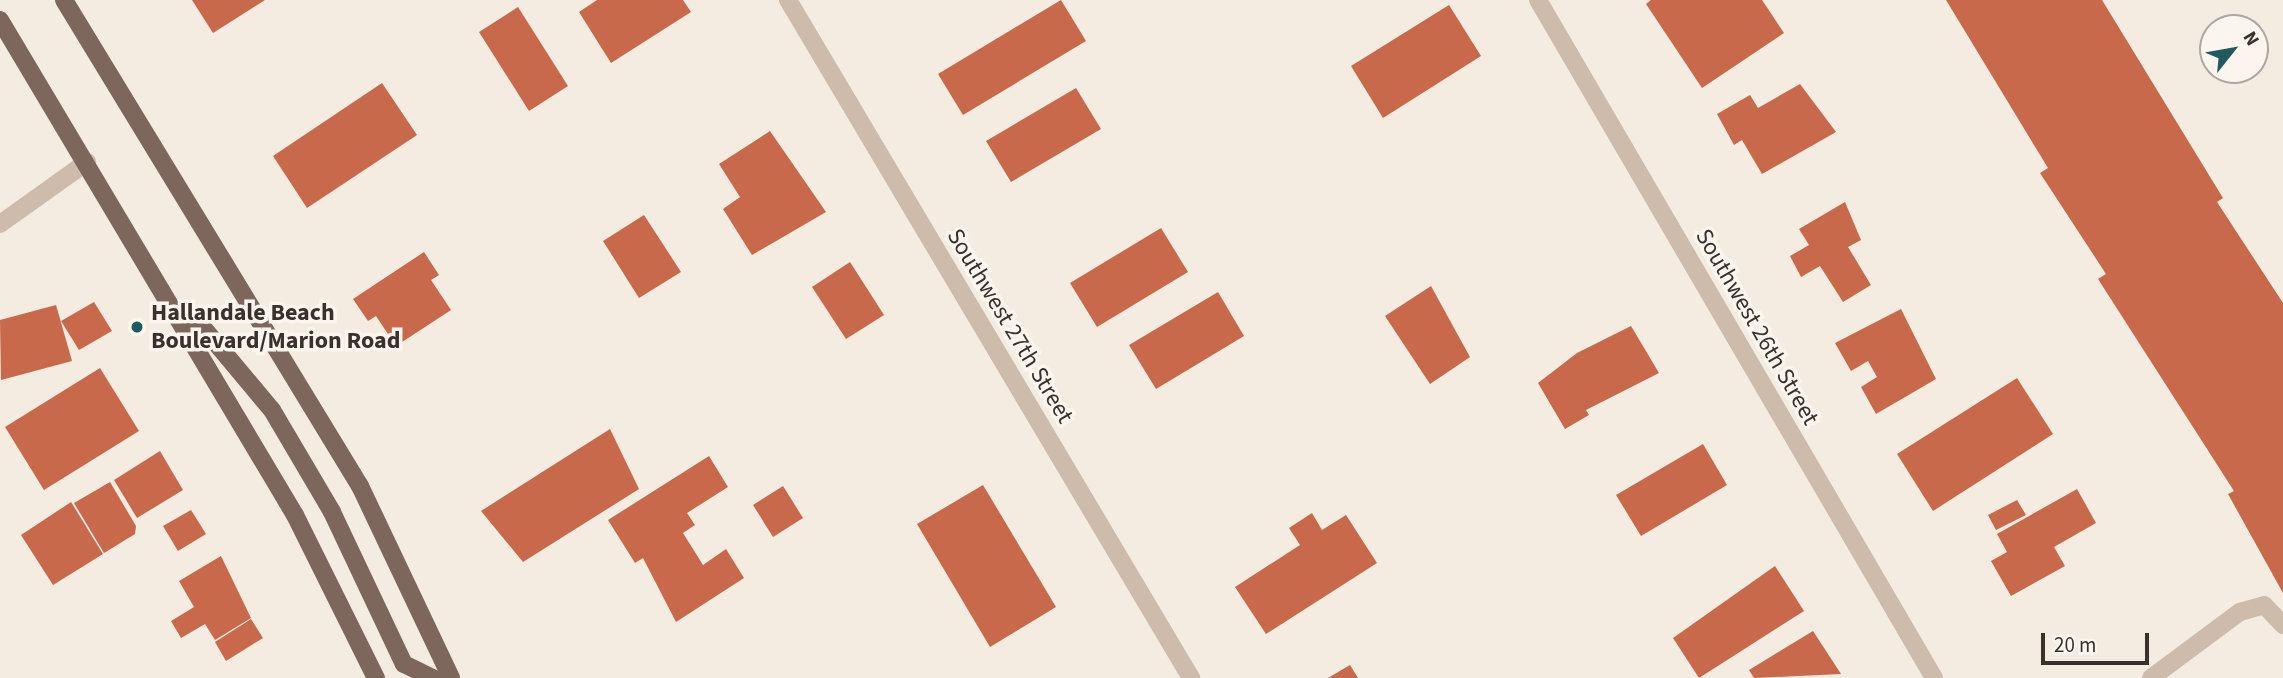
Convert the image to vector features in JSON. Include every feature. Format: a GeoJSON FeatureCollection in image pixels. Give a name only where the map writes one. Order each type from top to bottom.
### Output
{"type":"FeatureCollection","features":[{"type":"Feature","properties":{"kind":"main road"},"geometry":{"type":"LineString","coordinates":[[64,0],[360,486],[451,678]]}},
{"type":"Feature","properties":{"kind":"main road"},"geometry":{"type":"LineString","coordinates":[[0,20],[295,515],[376,678]]}},
{"type":"Feature","properties":{"kind":"main road"},"geometry":{"type":"LineString","coordinates":[[174,310],[205,330],[272,410],[332,512],[404,664],[433,678]]}},
{"type":"Feature","properties":{"kind":"street","name":"Southwest 27th Street"},"geometry":{"type":"LineString","coordinates":[[788,0],[1191,678]]}},
{"type":"Feature","properties":{"kind":"street","name":"Southwest 26th Street"},"geometry":{"type":"LineString","coordinates":[[1538,0],[1934,678]]}},
{"type":"Feature","properties":{"kind":"street"},"geometry":{"type":"LineString","coordinates":[[0,224],[87,162]]}},
{"type":"Feature","properties":{"kind":"street"},"geometry":{"type":"LineString","coordinates":[[2151,678],[2239,612],[2263,605],[2283,625]]}},
{"type":"Feature","properties":{"kind":"building"},"geometry":{"type":"Polygon","coordinates":[[[192,0],[265,0],[213,33],[192,0]]]}},
{"type":"Feature","properties":{"kind":"building"},"geometry":{"type":"Polygon","coordinates":[[[597,0],[683,0],[691,12],[611,63],[579,12],[597,0]]]}},
{"type":"Feature","properties":{"kind":"building"},"geometry":{"type":"Polygon","coordinates":[[[1061,0],[1086,41],[963,115],[938,74],[1061,0]]]}},
{"type":"Feature","properties":{"kind":"building"},"geometry":{"type":"Polygon","coordinates":[[[1651,0],[1762,0],[1784,33],[1702,88],[1646,4],[1651,0]]]}},
{"type":"Feature","properties":{"kind":"building"},"geometry":{"type":"Polygon","coordinates":[[[1946,0],[2102,0],[2223,198],[2217,202],[2283,303],[2283,593],[2228,494],[2234,491],[2098,279],[2106,274],[2040,173],[2048,168],[1946,0]]]}},
{"type":"Feature","properties":{"kind":"building"},"geometry":{"type":"Polygon","coordinates":[[[1449,5],[1481,56],[1383,118],[1351,66],[1449,5]]]}},
{"type":"Feature","properties":{"kind":"building"},"geometry":{"type":"Polygon","coordinates":[[[518,7],[568,86],[529,111],[479,32],[518,7]]]}},
{"type":"Feature","properties":{"kind":"building"},"geometry":{"type":"Polygon","coordinates":[[[382,83],[417,135],[307,208],[273,156],[382,83]]]}},
{"type":"Feature","properties":{"kind":"building"},"geometry":{"type":"Polygon","coordinates":[[[1800,84],[1836,132],[1762,174],[1742,140],[1734,145],[1717,114],[1750,95],[1758,108],[1800,84]]]}},
{"type":"Feature","properties":{"kind":"building"},"geometry":{"type":"Polygon","coordinates":[[[1076,88],[1101,129],[1011,182],[986,141],[1076,88]]]}},
{"type":"Feature","properties":{"kind":"building"},"geometry":{"type":"Polygon","coordinates":[[[770,131],[826,212],[752,255],[723,209],[740,197],[719,164],[770,131]]]}},
{"type":"Feature","properties":{"kind":"building"},"geometry":{"type":"Polygon","coordinates":[[[1845,202],[1861,240],[1848,247],[1871,285],[1843,302],[1820,266],[1801,277],[1790,256],[1809,245],[1799,229],[1845,202]]]}},
{"type":"Feature","properties":{"kind":"building"},"geometry":{"type":"Polygon","coordinates":[[[644,215],[681,272],[639,298],[603,241],[644,215]]]}},
{"type":"Feature","properties":{"kind":"building"},"geometry":{"type":"Polygon","coordinates":[[[1161,228],[1188,272],[1097,327],[1070,283],[1161,228]]]}},
{"type":"Feature","properties":{"kind":"building"},"geometry":{"type":"Polygon","coordinates":[[[424,252],[439,275],[431,280],[451,310],[396,346],[376,316],[368,321],[353,299],[424,252]]]}},
{"type":"Feature","properties":{"kind":"building"},"geometry":{"type":"Polygon","coordinates":[[[850,262],[884,315],[846,339],[812,287],[850,262]]]}},
{"type":"Feature","properties":{"kind":"building"},"geometry":{"type":"Polygon","coordinates":[[[1431,286],[1470,357],[1430,384],[1385,316],[1431,286]]]}},
{"type":"Feature","properties":{"kind":"building"},"geometry":{"type":"Polygon","coordinates":[[[1218,292],[1244,336],[1156,389],[1129,345],[1218,292]]]}},
{"type":"Feature","properties":{"kind":"building"},"geometry":{"type":"Polygon","coordinates":[[[94,302],[112,331],[79,350],[61,321],[94,302]]]}},
{"type":"Feature","properties":{"kind":"building"},"geometry":{"type":"Polygon","coordinates":[[[56,305],[72,361],[1,380],[0,320],[56,305]]]}},
{"type":"Feature","properties":{"kind":"building"},"geometry":{"type":"Polygon","coordinates":[[[1901,309],[1936,379],[1876,414],[1861,387],[1877,377],[1868,361],[1851,371],[1835,343],[1901,309]]]}},
{"type":"Feature","properties":{"kind":"building"},"geometry":{"type":"Polygon","coordinates":[[[1631,326],[1659,373],[1586,410],[1589,415],[1565,429],[1538,383],[1577,353],[1631,326]]]}},
{"type":"Feature","properties":{"kind":"building"},"geometry":{"type":"Polygon","coordinates":[[[100,368],[139,431],[44,490],[5,427],[100,368]]]}},
{"type":"Feature","properties":{"kind":"building"},"geometry":{"type":"Polygon","coordinates":[[[2017,378],[2053,434],[1933,511],[1897,454],[2017,378]]]}},
{"type":"Feature","properties":{"kind":"building"},"geometry":{"type":"Polygon","coordinates":[[[610,429],[639,489],[523,562],[481,511],[610,429]]]}},
{"type":"Feature","properties":{"kind":"building"},"geometry":{"type":"Polygon","coordinates":[[[1703,444],[1727,485],[1641,536],[1616,495],[1703,444]]]}},
{"type":"Feature","properties":{"kind":"building"},"geometry":{"type":"Polygon","coordinates":[[[160,451],[183,490],[137,518],[114,480],[160,451]]]}},
{"type":"Feature","properties":{"kind":"building"},"geometry":{"type":"Polygon","coordinates":[[[709,456],[728,487],[687,513],[695,525],[683,533],[703,565],[726,549],[744,578],[676,622],[643,558],[635,563],[608,520],[709,456]]]}},
{"type":"Feature","properties":{"kind":"building"},"geometry":{"type":"Polygon","coordinates":[[[110,482],[136,526],[135,534],[104,553],[74,503],[110,482]]]}},
{"type":"Feature","properties":{"kind":"building"},"geometry":{"type":"Polygon","coordinates":[[[983,485],[1056,607],[990,647],[917,524],[983,485]]]}},
{"type":"Feature","properties":{"kind":"building"},"geometry":{"type":"Polygon","coordinates":[[[783,486],[803,518],[773,537],[753,505],[783,486]]]}},
{"type":"Feature","properties":{"kind":"building"},"geometry":{"type":"Polygon","coordinates":[[[2077,489],[2096,523],[2054,547],[2065,566],[2011,596],[1991,561],[2007,552],[1997,534],[2077,489]]]}},
{"type":"Feature","properties":{"kind":"building"},"geometry":{"type":"Polygon","coordinates":[[[2017,500],[2026,515],[1996,530],[1988,515],[2017,500]]]}},
{"type":"Feature","properties":{"kind":"building"},"geometry":{"type":"Polygon","coordinates":[[[71,502],[103,554],[53,585],[21,535],[71,502]]]}},
{"type":"Feature","properties":{"kind":"building"},"geometry":{"type":"Polygon","coordinates":[[[191,510],[206,534],[178,551],[163,526],[191,510]]]}},
{"type":"Feature","properties":{"kind":"building"},"geometry":{"type":"Polygon","coordinates":[[[1312,513],[1322,530],[1346,515],[1377,563],[1266,634],[1235,587],[1300,545],[1289,528],[1312,513]]]}},
{"type":"Feature","properties":{"kind":"building"},"geometry":{"type":"Polygon","coordinates":[[[221,556],[251,618],[215,640],[205,624],[181,638],[171,621],[194,607],[179,581],[221,556]]]}},
{"type":"Feature","properties":{"kind":"building"},"geometry":{"type":"Polygon","coordinates":[[[1775,566],[1804,611],[1699,678],[1673,638],[1775,566]]]}},
{"type":"Feature","properties":{"kind":"building"},"geometry":{"type":"Polygon","coordinates":[[[251,619],[263,638],[226,661],[215,642],[251,619]]]}},
{"type":"Feature","properties":{"kind":"building"},"geometry":{"type":"Polygon","coordinates":[[[1813,631],[1841,674],[1754,678],[1749,670],[1813,631]]]}},
{"type":"Feature","properties":{"kind":"building"},"geometry":{"type":"Polygon","coordinates":[[[1350,665],[1358,678],[1328,678],[1350,665]]]}},
{"type":"Feature","properties":{"kind":"place","name":"Hallandale Beach Boulevard/Marion Road"},"geometry":{"type":"Point","coordinates":[137,327]}}]}
